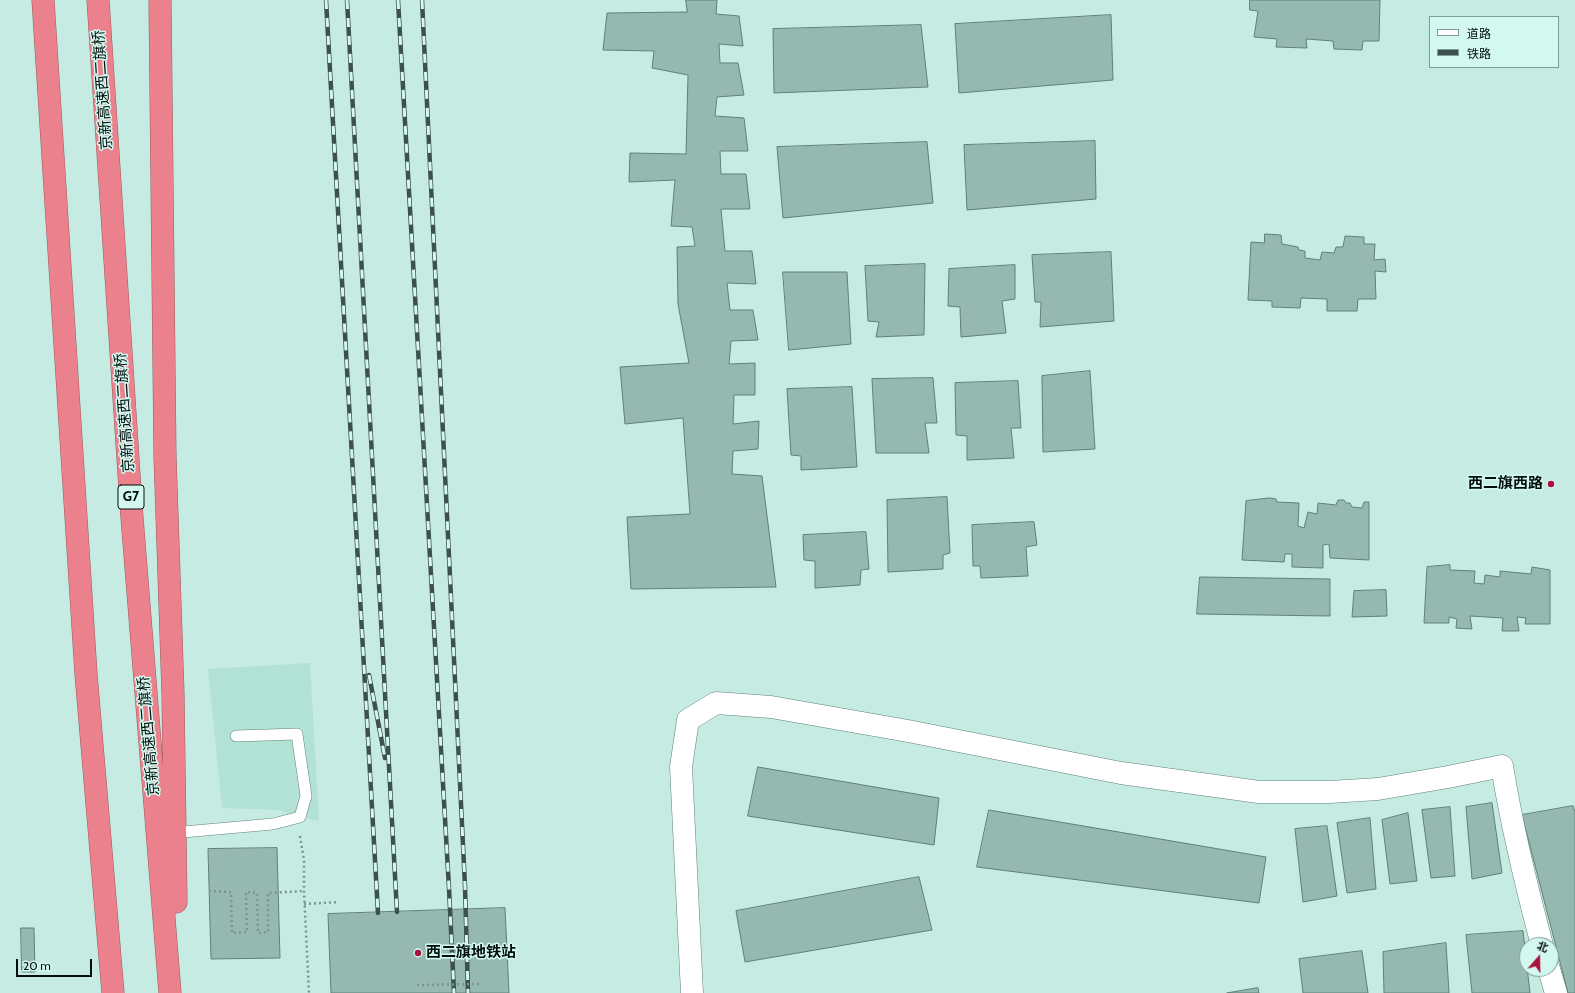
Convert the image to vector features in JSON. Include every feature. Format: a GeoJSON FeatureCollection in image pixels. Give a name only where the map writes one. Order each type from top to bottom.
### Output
{"type":"FeatureCollection","features":[{"type":"Feature","properties":{"kind":"highway","name":"京新高速西二旗桥"},"geometry":{"type":"LineString","coordinates":[[98,0],[130,497],[170,993]]}},
{"type":"Feature","properties":{"kind":"highway"},"geometry":{"type":"LineString","coordinates":[[160,0],[166,456],[173,694],[178,993]]}},
{"type":"Feature","properties":{"kind":"highway"},"geometry":{"type":"LineString","coordinates":[[42,3],[86,674],[113,993]]}},
{"type":"Feature","properties":{"kind":"street"},"geometry":{"type":"LineString","coordinates":[[692,993],[681,767],[688,720],[716,703],[771,707],[908,731],[1121,774],[1260,792],[1330,792],[1378,789],[1502,766],[1511,822],[1526,888],[1540,937]]}},
{"type":"Feature","properties":{"kind":"street"},"geometry":{"type":"LineString","coordinates":[[1551,977],[1556,993]]}},
{"type":"Feature","properties":{"kind":"lane"},"geometry":{"type":"LineString","coordinates":[[183,832],[273,824],[300,817],[306,796],[297,734],[236,736]]}},
{"type":"Feature","properties":{"kind":"path"},"geometry":{"type":"LineString","coordinates":[[287,821],[300,834],[304,860],[304,904],[309,993]]}},
{"type":"Feature","properties":{"kind":"path"},"geometry":{"type":"LineString","coordinates":[[209,891],[231,892],[232,933],[247,932],[246,892],[257,893],[258,933],[268,932],[268,893],[304,891]]}},
{"type":"Feature","properties":{"kind":"path"},"geometry":{"type":"LineString","coordinates":[[304,904],[339,902]]}},
{"type":"Feature","properties":{"kind":"path"},"geometry":{"type":"LineString","coordinates":[[417,985],[482,984]]}},
{"type":"Feature","properties":{"kind":"shaded area"},"geometry":{"type":"Polygon","coordinates":[[[310,663],[319,821],[279,810],[222,808],[208,669],[310,663]]]}},
{"type":"Feature","properties":{"kind":"building"},"geometry":{"type":"Polygon","coordinates":[[[686,0],[717,0],[716,14],[739,16],[743,46],[719,44],[720,63],[738,63],[744,95],[717,97],[715,116],[744,118],[748,151],[720,151],[721,174],[746,174],[750,209],[721,209],[725,251],[752,251],[756,284],[727,283],[730,310],[753,310],[758,340],[731,341],[729,364],[755,363],[755,395],[734,395],[733,424],[759,421],[758,449],[733,451],[732,474],[762,476],[776,587],[631,589],[627,517],[690,514],[683,418],[625,424],[620,367],[689,363],[678,304],[677,247],[695,246],[692,227],[671,226],[675,180],[629,182],[630,153],[686,154],[688,75],[652,68],[654,51],[603,50],[607,13],[687,12],[686,0]]]}},
{"type":"Feature","properties":{"kind":"building"},"geometry":{"type":"Polygon","coordinates":[[[1250,0],[1380,0],[1379,41],[1363,41],[1362,50],[1334,49],[1333,41],[1306,39],[1307,48],[1276,47],[1277,39],[1254,37],[1258,11],[1250,10],[1250,0]]]}},
{"type":"Feature","properties":{"kind":"building"},"geometry":{"type":"Polygon","coordinates":[[[1111,15],[1113,80],[959,93],[955,24],[1111,15]]]}},
{"type":"Feature","properties":{"kind":"building"},"geometry":{"type":"Polygon","coordinates":[[[921,25],[928,87],[774,93],[773,29],[921,25]]]}},
{"type":"Feature","properties":{"kind":"building"},"geometry":{"type":"Polygon","coordinates":[[[1095,141],[1096,199],[967,210],[964,145],[1095,141]]]}},
{"type":"Feature","properties":{"kind":"building"},"geometry":{"type":"Polygon","coordinates":[[[927,142],[933,203],[783,218],[777,147],[927,142]]]}},
{"type":"Feature","properties":{"kind":"building"},"geometry":{"type":"Polygon","coordinates":[[[1265,234],[1281,235],[1282,244],[1298,247],[1299,250],[1305,251],[1305,258],[1320,260],[1322,252],[1334,253],[1336,247],[1343,247],[1345,236],[1364,237],[1364,244],[1375,244],[1374,260],[1385,259],[1386,272],[1375,271],[1376,299],[1358,299],[1357,311],[1327,311],[1327,299],[1301,298],[1300,308],[1272,307],[1272,301],[1248,300],[1251,242],[1264,243],[1265,234]]]}},
{"type":"Feature","properties":{"kind":"building"},"geometry":{"type":"Polygon","coordinates":[[[1111,252],[1114,321],[1040,327],[1041,302],[1035,302],[1032,255],[1111,252]]]}},
{"type":"Feature","properties":{"kind":"building"},"geometry":{"type":"Polygon","coordinates":[[[925,264],[924,335],[876,337],[879,322],[868,321],[865,266],[925,264]]]}},
{"type":"Feature","properties":{"kind":"building"},"geometry":{"type":"Polygon","coordinates":[[[1015,265],[1015,299],[1002,301],[1006,333],[961,337],[960,307],[948,306],[949,269],[1015,265]]]}},
{"type":"Feature","properties":{"kind":"building"},"geometry":{"type":"Polygon","coordinates":[[[783,272],[847,272],[851,344],[789,350],[783,272]]]}},
{"type":"Feature","properties":{"kind":"building"},"geometry":{"type":"Polygon","coordinates":[[[1090,371],[1095,449],[1043,452],[1042,376],[1090,371]]]}},
{"type":"Feature","properties":{"kind":"building"},"geometry":{"type":"Polygon","coordinates":[[[933,378],[937,423],[925,423],[929,453],[876,453],[872,379],[933,378]]]}},
{"type":"Feature","properties":{"kind":"building"},"geometry":{"type":"Polygon","coordinates":[[[1018,381],[1021,428],[1011,428],[1014,458],[967,460],[967,436],[956,435],[955,383],[1018,381]]]}},
{"type":"Feature","properties":{"kind":"building"},"geometry":{"type":"Polygon","coordinates":[[[852,387],[857,467],[801,470],[801,456],[791,455],[787,389],[852,387]]]}},
{"type":"Feature","properties":{"kind":"building"},"geometry":{"type":"Polygon","coordinates":[[[947,497],[950,553],[943,555],[943,569],[888,572],[887,500],[947,497]]]}},
{"type":"Feature","properties":{"kind":"building"},"geometry":{"type":"Polygon","coordinates":[[[1270,498],[1276,499],[1277,502],[1299,503],[1298,526],[1304,528],[1308,512],[1317,514],[1318,503],[1336,505],[1338,500],[1344,500],[1346,503],[1350,503],[1352,507],[1362,508],[1364,502],[1369,502],[1369,560],[1330,558],[1329,544],[1323,545],[1323,568],[1292,567],[1292,554],[1285,554],[1284,562],[1242,560],[1246,501],[1270,498]]]}},
{"type":"Feature","properties":{"kind":"building"},"geometry":{"type":"Polygon","coordinates":[[[1034,522],[1037,545],[1026,547],[1028,576],[981,578],[980,566],[973,566],[972,525],[1034,522]]]}},
{"type":"Feature","properties":{"kind":"building"},"geometry":{"type":"Polygon","coordinates":[[[866,532],[869,569],[861,570],[860,585],[815,588],[815,561],[804,560],[803,535],[866,532]]]}},
{"type":"Feature","properties":{"kind":"building"},"geometry":{"type":"Polygon","coordinates":[[[1450,565],[1450,570],[1475,571],[1474,583],[1484,584],[1485,575],[1500,577],[1500,571],[1531,574],[1532,567],[1550,570],[1550,624],[1525,624],[1526,618],[1517,617],[1519,631],[1502,631],[1503,618],[1470,616],[1472,629],[1456,628],[1457,619],[1449,617],[1449,623],[1424,623],[1427,567],[1450,565]]]}},
{"type":"Feature","properties":{"kind":"building"},"geometry":{"type":"Polygon","coordinates":[[[1200,577],[1330,579],[1330,616],[1197,614],[1200,577]]]}},
{"type":"Feature","properties":{"kind":"building"},"geometry":{"type":"Polygon","coordinates":[[[1386,590],[1387,616],[1352,617],[1354,591],[1386,590]]]}},
{"type":"Feature","properties":{"kind":"building"},"geometry":{"type":"Polygon","coordinates":[[[758,767],[939,798],[934,845],[748,816],[758,767]]]}},
{"type":"Feature","properties":{"kind":"building"},"geometry":{"type":"Polygon","coordinates":[[[1492,803],[1502,873],[1472,879],[1466,807],[1492,803]]]}},
{"type":"Feature","properties":{"kind":"building"},"geometry":{"type":"Polygon","coordinates":[[[1573,806],[1575,812],[1575,993],[1568,993],[1559,958],[1559,937],[1554,937],[1522,815],[1573,806]]]}},
{"type":"Feature","properties":{"kind":"building"},"geometry":{"type":"Polygon","coordinates":[[[1450,807],[1455,876],[1431,878],[1422,810],[1450,807]]]}},
{"type":"Feature","properties":{"kind":"building"},"geometry":{"type":"Polygon","coordinates":[[[989,810],[1266,857],[1259,903],[977,867],[989,810]]]}},
{"type":"Feature","properties":{"kind":"building"},"geometry":{"type":"Polygon","coordinates":[[[1408,813],[1417,881],[1390,884],[1382,820],[1408,813]]]}},
{"type":"Feature","properties":{"kind":"building"},"geometry":{"type":"Polygon","coordinates":[[[1370,818],[1376,889],[1347,893],[1337,823],[1370,818]]]}},
{"type":"Feature","properties":{"kind":"building"},"geometry":{"type":"Polygon","coordinates":[[[1327,826],[1337,896],[1303,902],[1295,829],[1327,826]]]}},
{"type":"Feature","properties":{"kind":"building"},"geometry":{"type":"Polygon","coordinates":[[[277,848],[280,958],[211,959],[208,849],[277,848]]]}},
{"type":"Feature","properties":{"kind":"building"},"geometry":{"type":"Polygon","coordinates":[[[919,877],[932,930],[745,962],[736,911],[919,877]]]}},
{"type":"Feature","properties":{"kind":"building","name":"西二旗地铁站"},"geometry":{"type":"Polygon","coordinates":[[[505,908],[509,993],[331,993],[328,914],[505,908]]]}},
{"type":"Feature","properties":{"kind":"building"},"geometry":{"type":"Polygon","coordinates":[[[21,928],[34,928],[35,972],[22,972],[21,928]]]}},
{"type":"Feature","properties":{"kind":"building"},"geometry":{"type":"Polygon","coordinates":[[[1523,931],[1524,937],[1519,937],[1519,977],[1528,977],[1530,993],[1472,993],[1466,935],[1523,931]]]}},
{"type":"Feature","properties":{"kind":"building"},"geometry":{"type":"Polygon","coordinates":[[[1446,943],[1449,993],[1384,993],[1383,952],[1446,943]]]}},
{"type":"Feature","properties":{"kind":"building"},"geometry":{"type":"Polygon","coordinates":[[[1362,951],[1368,993],[1303,993],[1299,959],[1362,951]]]}},
{"type":"Feature","properties":{"kind":"building"},"geometry":{"type":"Polygon","coordinates":[[[1258,988],[1259,993],[1227,993],[1258,988]]]}},
{"type":"Feature","properties":{"kind":"railway"},"geometry":{"type":"LineString","coordinates":[[326,0],[378,913]]}},
{"type":"Feature","properties":{"kind":"railway"},"geometry":{"type":"LineString","coordinates":[[347,0],[397,912]]}},
{"type":"Feature","properties":{"kind":"railway"},"geometry":{"type":"LineString","coordinates":[[398,0],[454,993]]}},
{"type":"Feature","properties":{"kind":"railway"},"geometry":{"type":"LineString","coordinates":[[422,0],[465,886],[468,993]]}},
{"type":"Feature","properties":{"kind":"railway"},"geometry":{"type":"LineString","coordinates":[[369,675],[385,758]]}},
{"type":"Feature","properties":{"kind":"place","name":"西二旗西路"},"geometry":{"type":"Point","coordinates":[1551,484]}},
{"type":"Feature","properties":{"kind":"place","name":"西二旗地铁站"},"geometry":{"type":"Point","coordinates":[418,953]}}]}
